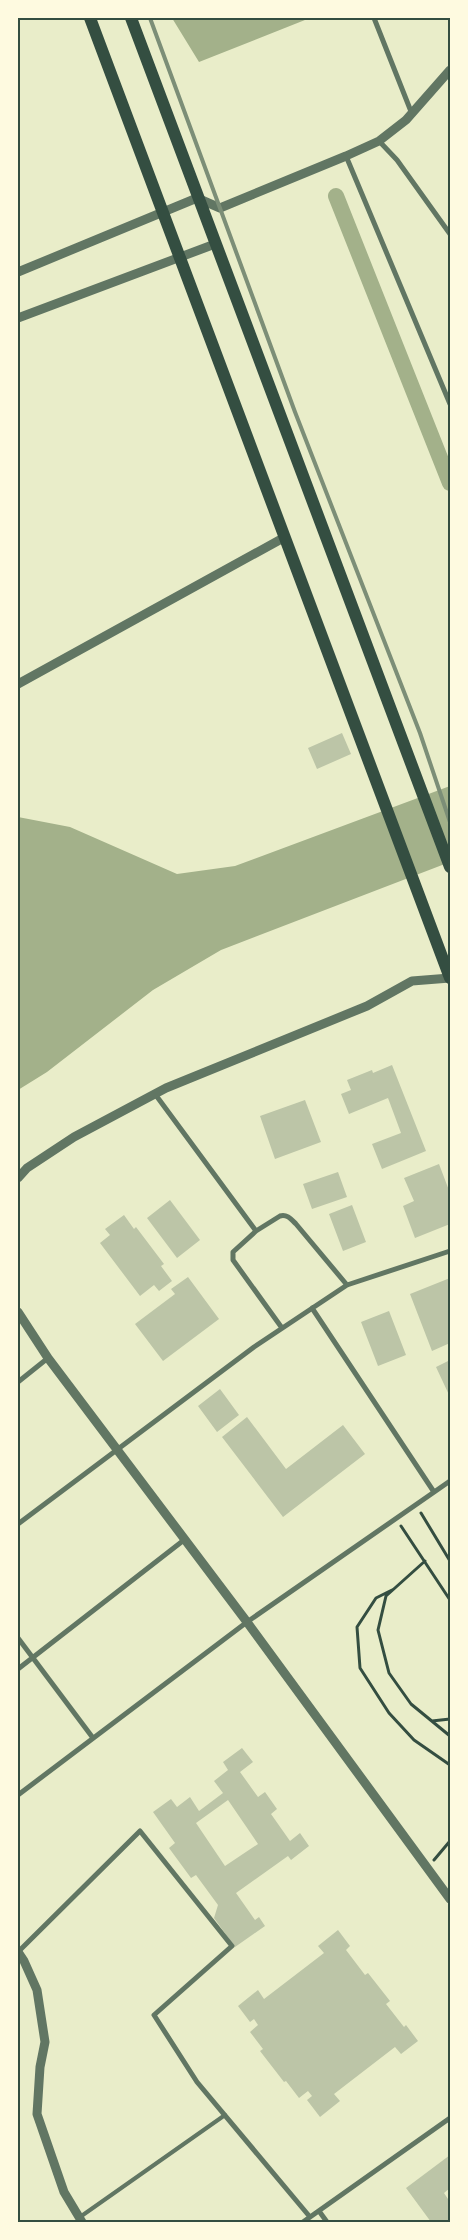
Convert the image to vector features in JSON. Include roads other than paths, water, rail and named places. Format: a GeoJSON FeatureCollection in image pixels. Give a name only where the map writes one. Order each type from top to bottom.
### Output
{"type":"FeatureCollection","features":[{"type":"Feature","properties":{"kind":"main road"},"geometry":{"type":"LineString","coordinates":[[90,18],[161,212],[383,795],[450,978]]}},
{"type":"Feature","properties":{"kind":"main road"},"geometry":{"type":"LineString","coordinates":[[131,18],[197,198],[420,782],[450,866]]}},
{"type":"Feature","properties":{"kind":"street"},"geometry":{"type":"LineString","coordinates":[[374,18],[412,114]]}},
{"type":"Feature","properties":{"kind":"street"},"geometry":{"type":"LineString","coordinates":[[18,272],[197,198],[220,208],[379,141],[412,114],[450,70]]}},
{"type":"Feature","properties":{"kind":"street"},"geometry":{"type":"LineString","coordinates":[[379,141],[397,160],[450,234]]}},
{"type":"Feature","properties":{"kind":"street"},"geometry":{"type":"LineString","coordinates":[[346,156],[450,404]]}},
{"type":"Feature","properties":{"kind":"street"},"geometry":{"type":"LineString","coordinates":[[18,318],[215,244]]}},
{"type":"Feature","properties":{"kind":"street"},"geometry":{"type":"LineString","coordinates":[[18,684],[285,537]]}},
{"type":"Feature","properties":{"kind":"street"},"geometry":{"type":"LineString","coordinates":[[18,1178],[27,1168],[74,1137],[155,1094],[367,1006],[412,981],[450,978]]}},
{"type":"Feature","properties":{"kind":"street"},"geometry":{"type":"LineString","coordinates":[[155,1094],[256,1231]]}},
{"type":"Feature","properties":{"kind":"street"},"geometry":{"type":"LineString","coordinates":[[282,1328],[233,1260],[233,1252],[256,1231],[280,1216],[284,1215],[290,1218],[348,1285]]}},
{"type":"Feature","properties":{"kind":"street"},"geometry":{"type":"LineString","coordinates":[[18,1524],[282,1328],[348,1285],[450,1251]]}},
{"type":"Feature","properties":{"kind":"street"},"geometry":{"type":"LineString","coordinates":[[312,1308],[434,1492]]}},
{"type":"Feature","properties":{"kind":"street"},"geometry":{"type":"LineString","coordinates":[[18,1312],[48,1358],[247,1622],[450,1899]]}},
{"type":"Feature","properties":{"kind":"street"},"geometry":{"type":"LineString","coordinates":[[18,1382],[48,1358]]}},
{"type":"Feature","properties":{"kind":"street"},"geometry":{"type":"LineString","coordinates":[[18,1796],[247,1622],[450,1481]]}},
{"type":"Feature","properties":{"kind":"street"},"geometry":{"type":"LineString","coordinates":[[18,1669],[184,1540]]}},
{"type":"Feature","properties":{"kind":"street"},"geometry":{"type":"LineString","coordinates":[[18,1638],[93,1738]]}},
{"type":"Feature","properties":{"kind":"street"},"geometry":{"type":"LineString","coordinates":[[80,2220],[64,2192],[37,2114],[40,2067],[45,2042],[37,1990],[18,1952],[140,1832],[232,1946],[154,2014],[197,2082],[310,2217]]}},
{"type":"Feature","properties":{"kind":"street"},"geometry":{"type":"LineString","coordinates":[[303,2222],[450,2118]]}},
{"type":"Feature","properties":{"kind":"street"},"geometry":{"type":"LineString","coordinates":[[319,2211],[327,2222]]}},
{"type":"Feature","properties":{"kind":"lane"},"geometry":{"type":"LineString","coordinates":[[80,2220],[225,2115]]}},
{"type":"Feature","properties":{"kind":"waterway"},"geometry":{"type":"LineString","coordinates":[[336,196],[450,483]]}},
{"type":"Feature","properties":{"kind":"railway"},"geometry":{"type":"LineString","coordinates":[[150,18],[295,412],[420,733],[450,822]]}}]}
